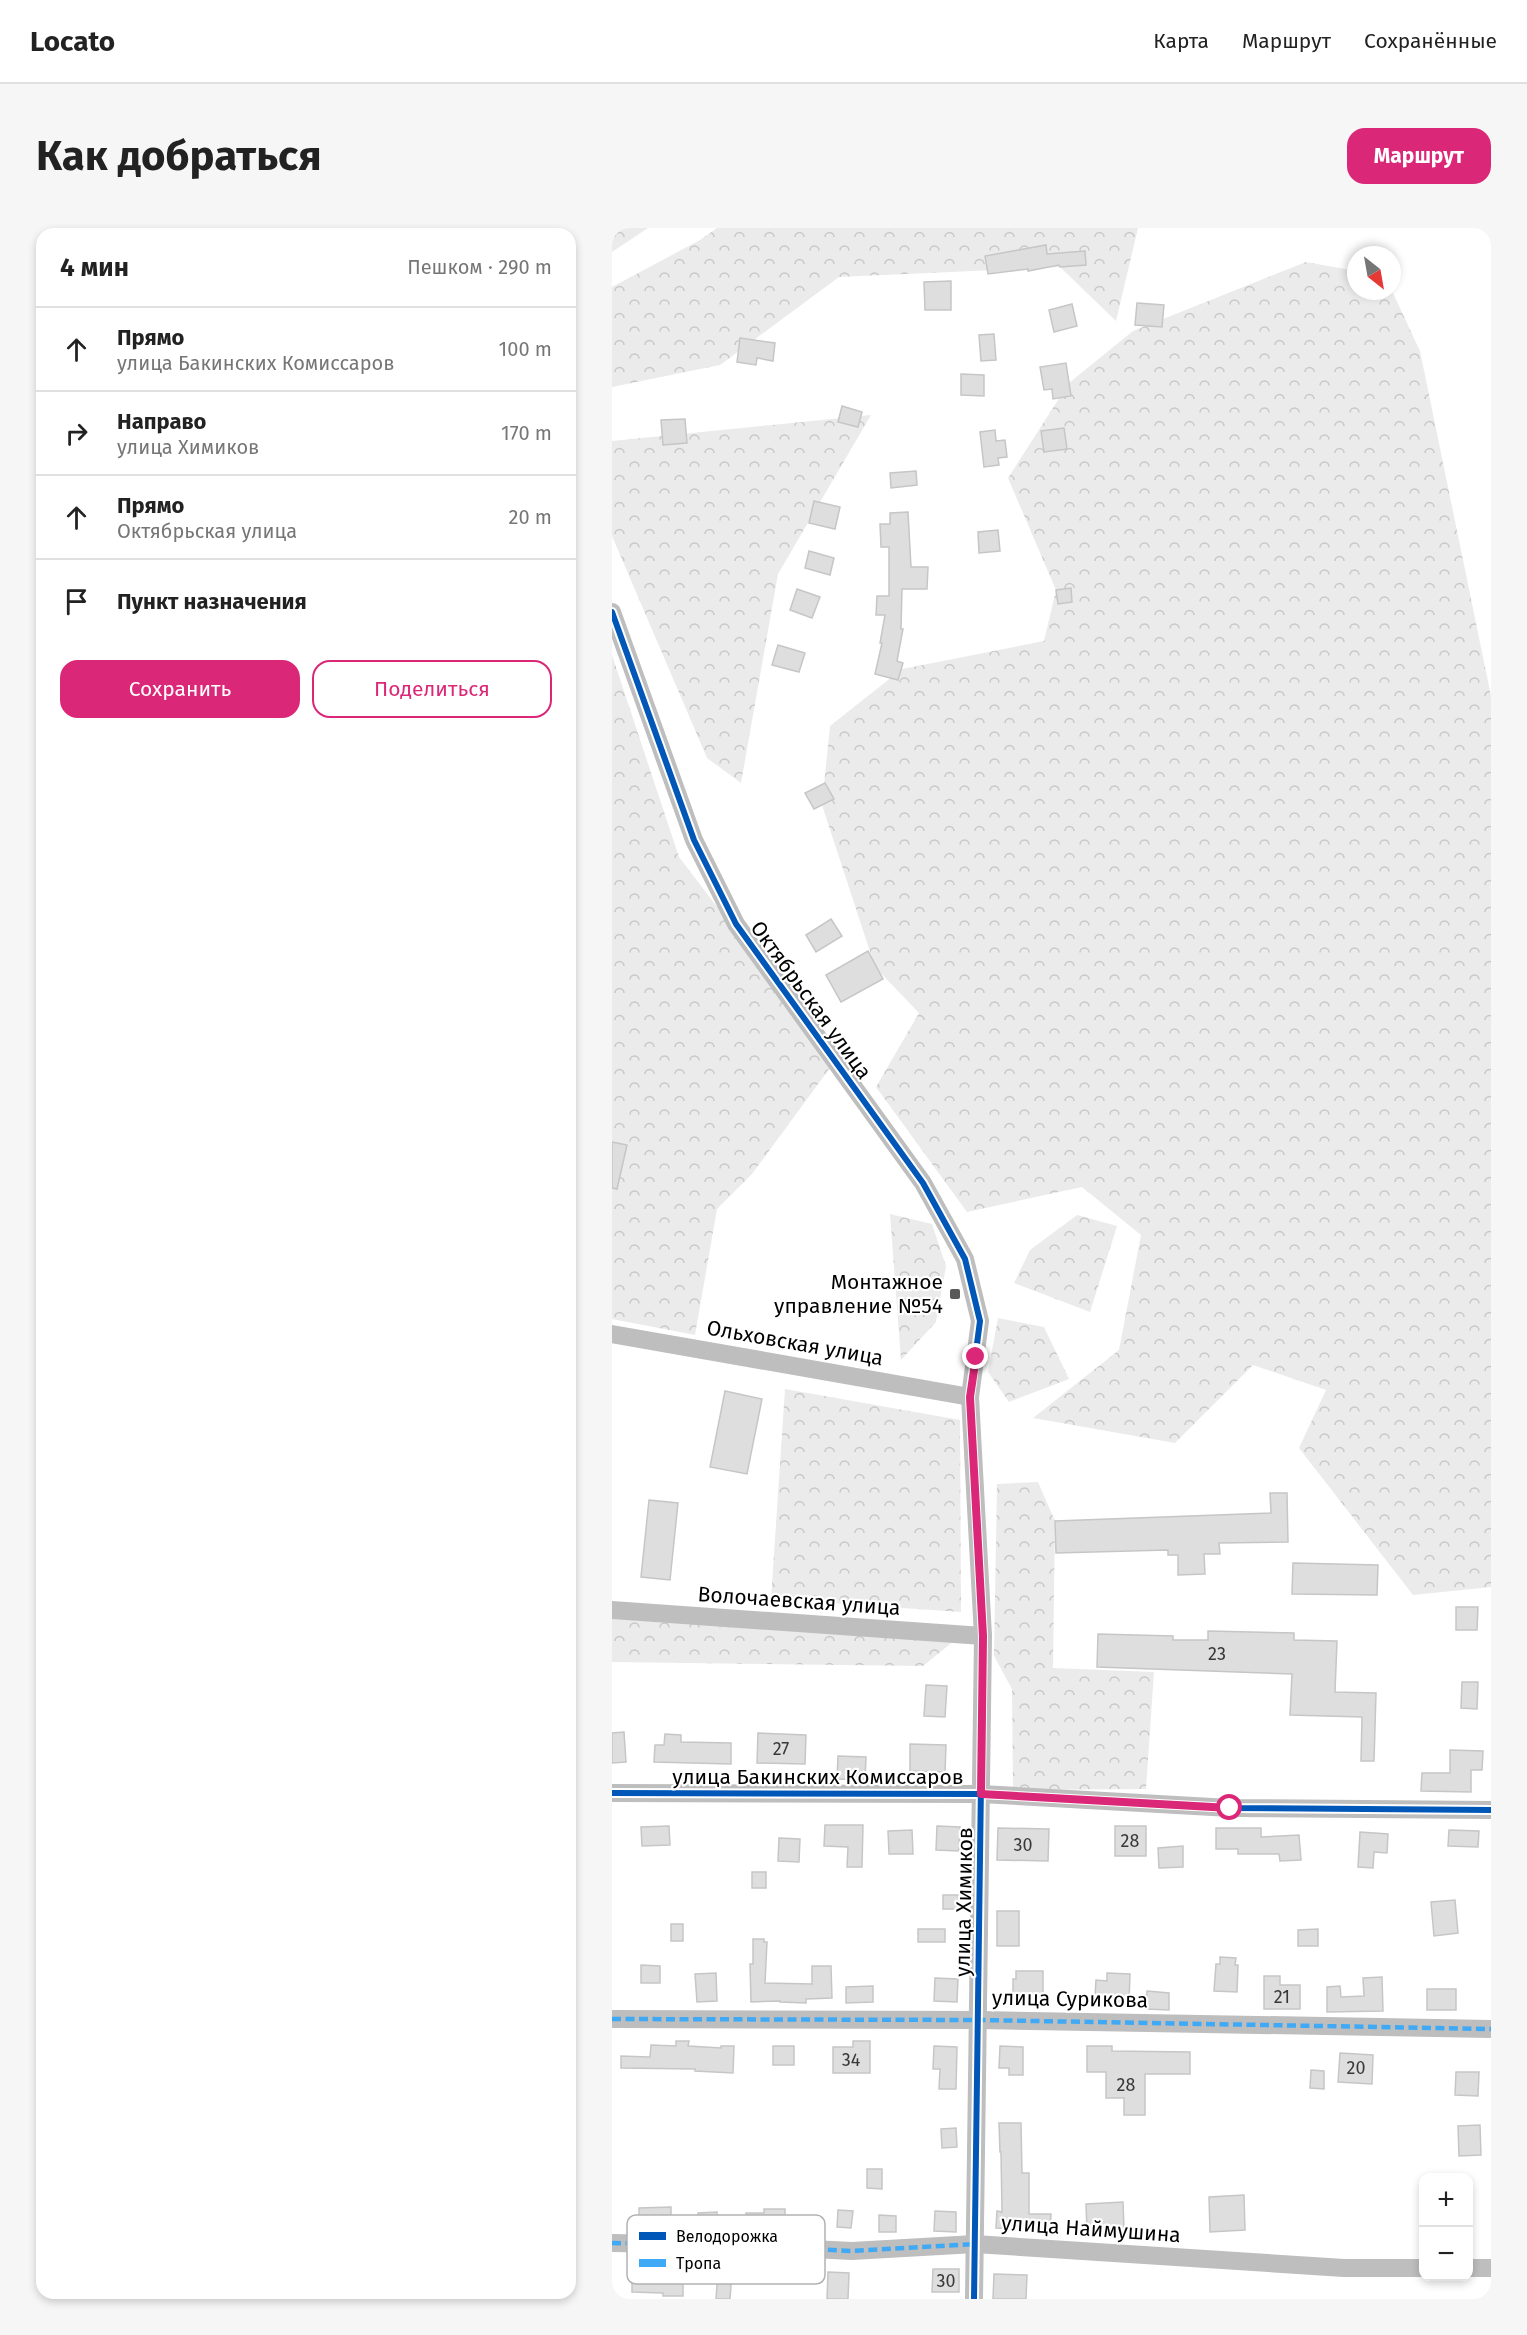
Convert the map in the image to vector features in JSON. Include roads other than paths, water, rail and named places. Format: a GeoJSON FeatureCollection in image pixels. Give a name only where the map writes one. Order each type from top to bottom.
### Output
{"type":"FeatureCollection","features":[{"type":"Feature","properties":{"kind":"street","name":"Октябрьская улица"},"geometry":{"type":"LineString","coordinates":[[612,612],[694,840],[736,924],[924,1183],[965,1259],[980,1321],[970,1397]]}},
{"type":"Feature","properties":{"kind":"street","name":"Ольховская улица"},"geometry":{"type":"LineString","coordinates":[[612,1334],[970,1397]]}},
{"type":"Feature","properties":{"kind":"street","name":"улица Химиков"},"geometry":{"type":"LineString","coordinates":[[970,1397],[983,1636],[974,2299]]}},
{"type":"Feature","properties":{"kind":"street","name":"Волочаевская улица"},"geometry":{"type":"LineString","coordinates":[[612,1610],[983,1636]]}},
{"type":"Feature","properties":{"kind":"street","name":"улица Бакинских Комиссаров"},"geometry":{"type":"LineString","coordinates":[[612,1793],[981,1794],[1230,1808],[1491,1810]]}},
{"type":"Feature","properties":{"kind":"street","name":"улица Сурикова"},"geometry":{"type":"LineString","coordinates":[[612,2019],[979,2020],[1491,2029]]}},
{"type":"Feature","properties":{"kind":"street","name":"улица Наймушина"},"geometry":{"type":"LineString","coordinates":[[612,2243],[627,2243]]}},
{"type":"Feature","properties":{"kind":"street","name":"улица Наймушина"},"geometry":{"type":"LineString","coordinates":[[825,2250],[852,2251],[975,2244],[1344,2268],[1419,2268]]}},
{"type":"Feature","properties":{"kind":"street"},"geometry":{"type":"LineString","coordinates":[[1473,2268],[1491,2268]]}},
{"type":"Feature","properties":{"kind":"place","name":"Монтажное управление №54"},"geometry":{"type":"Point","coordinates":[955,1294]}}]}
